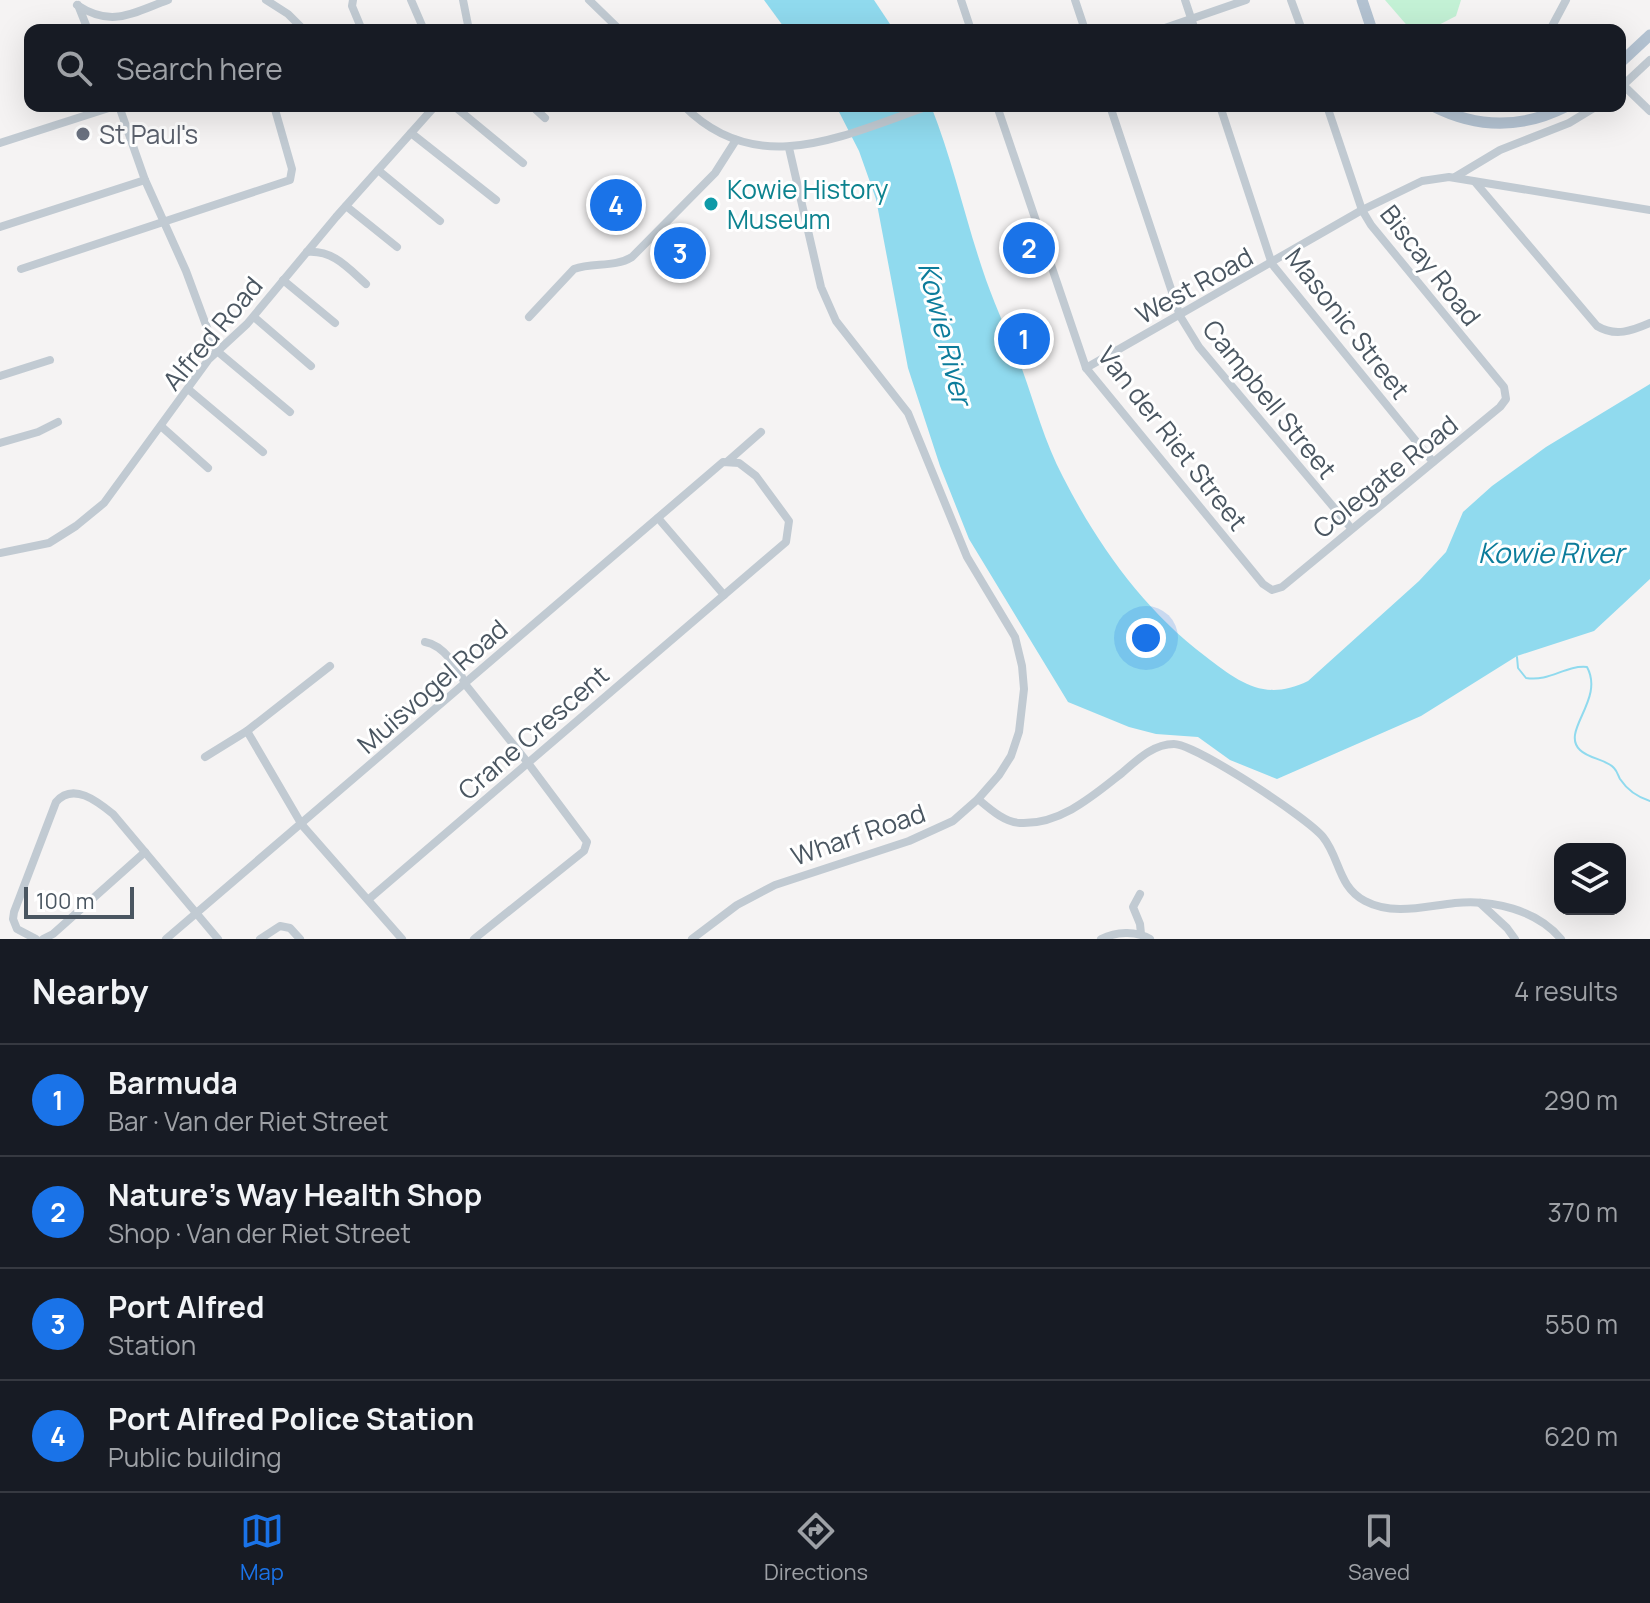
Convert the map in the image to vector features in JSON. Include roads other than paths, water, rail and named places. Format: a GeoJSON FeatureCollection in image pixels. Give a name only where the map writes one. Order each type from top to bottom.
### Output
{"type":"FeatureCollection","features":[{"type":"Feature","properties":{"kind":"main road"},"geometry":{"type":"LineString","coordinates":[[1361,2],[1370,24]]}},
{"type":"Feature","properties":{"kind":"main road"},"geometry":{"type":"LineString","coordinates":[[1626,57],[1650,35]]}},
{"type":"Feature","properties":{"kind":"main road"},"geometry":{"type":"LineString","coordinates":[[1450,112],[1478,122],[1507,124],[1540,118],[1554,112]]}},
{"type":"Feature","properties":{"kind":"street"},"geometry":{"type":"LineString","coordinates":[[106,24],[110,19],[168,0]]}},
{"type":"Feature","properties":{"kind":"street"},"geometry":{"type":"LineString","coordinates":[[266,0],[298,24]]}},
{"type":"Feature","properties":{"kind":"street"},"geometry":{"type":"LineString","coordinates":[[353,0],[360,24]]}},
{"type":"Feature","properties":{"kind":"street"},"geometry":{"type":"LineString","coordinates":[[411,0],[421,24]]}},
{"type":"Feature","properties":{"kind":"street"},"geometry":{"type":"LineString","coordinates":[[463,0],[468,24]]}},
{"type":"Feature","properties":{"kind":"street"},"geometry":{"type":"LineString","coordinates":[[589,0],[614,24]]}},
{"type":"Feature","properties":{"kind":"street"},"geometry":{"type":"LineString","coordinates":[[961,0],[969,24]]}},
{"type":"Feature","properties":{"kind":"street"},"geometry":{"type":"LineString","coordinates":[[1075,0],[1083,24]]}},
{"type":"Feature","properties":{"kind":"street"},"geometry":{"type":"LineString","coordinates":[[1185,0],[1193,24]]}},
{"type":"Feature","properties":{"kind":"street"},"geometry":{"type":"LineString","coordinates":[[1175,24],[1246,0]]}},
{"type":"Feature","properties":{"kind":"street"},"geometry":{"type":"LineString","coordinates":[[1291,0],[1300,24]]}},
{"type":"Feature","properties":{"kind":"street"},"geometry":{"type":"LineString","coordinates":[[1553,24],[1566,0]]}},
{"type":"Feature","properties":{"kind":"street"},"geometry":{"type":"LineString","coordinates":[[77,2],[110,19]]}},
{"type":"Feature","properties":{"kind":"street"},"geometry":{"type":"LineString","coordinates":[[77,2],[86,24]]}},
{"type":"Feature","properties":{"kind":"street"},"geometry":{"type":"LineString","coordinates":[[1626,82],[1650,60]]}},
{"type":"Feature","properties":{"kind":"street"},"geometry":{"type":"LineString","coordinates":[[1626,90],[1650,111]]}},
{"type":"Feature","properties":{"kind":"street"},"geometry":{"type":"LineString","coordinates":[[0,143],[100,112]]}},
{"type":"Feature","properties":{"kind":"street"},"geometry":{"type":"LineString","coordinates":[[119,112],[217,351],[290,412]]}},
{"type":"Feature","properties":{"kind":"street"},"geometry":{"type":"LineString","coordinates":[[21,269],[290,180],[292,169],[276,112]]}},
{"type":"Feature","properties":{"kind":"street","name":"Alfred Road"},"geometry":{"type":"LineString","coordinates":[[0,553],[49,543],[104,503],[217,351],[254,317],[430,112]]}},
{"type":"Feature","properties":{"kind":"street"},"geometry":{"type":"LineString","coordinates":[[461,112],[523,163]]}},
{"type":"Feature","properties":{"kind":"street"},"geometry":{"type":"LineString","coordinates":[[538,112],[545,118]]}},
{"type":"Feature","properties":{"kind":"street"},"geometry":{"type":"LineString","coordinates":[[691,112],[736,140],[789,148],[842,136],[912,112]]}},
{"type":"Feature","properties":{"kind":"street","name":"Van der Riet Street"},"geometry":{"type":"LineString","coordinates":[[999,112],[1086,368],[1263,584],[1272,590],[1282,587]]}},
{"type":"Feature","properties":{"kind":"street","name":"Campbell Street"},"geometry":{"type":"LineString","coordinates":[[1112,112],[1180,316],[1199,347],[1351,528]]}},
{"type":"Feature","properties":{"kind":"street","name":"Masonic Street"},"geometry":{"type":"LineString","coordinates":[[1222,112],[1272,264],[1433,462]]}},
{"type":"Feature","properties":{"kind":"street","name":"Biscay Road"},"geometry":{"type":"LineString","coordinates":[[1329,112],[1362,210],[1378,235],[1507,392]]}},
{"type":"Feature","properties":{"kind":"street"},"geometry":{"type":"LineString","coordinates":[[1455,178],[1500,150],[1569,123],[1587,112]]}},
{"type":"Feature","properties":{"kind":"street"},"geometry":{"type":"LineString","coordinates":[[411,133],[496,200]]}},
{"type":"Feature","properties":{"kind":"street"},"geometry":{"type":"LineString","coordinates":[[529,317],[574,269],[623,262],[632,257],[715,173],[736,140]]}},
{"type":"Feature","properties":{"kind":"street","name":"Wharf Road"},"geometry":{"type":"LineString","coordinates":[[692,939],[737,905],[775,885],[934,832],[953,821],[978,799],[1006,766],[1017,743],[1024,697],[1015,637],[961,545],[908,413],[831,312],[821,287],[789,148]]}},
{"type":"Feature","properties":{"kind":"street"},"geometry":{"type":"LineString","coordinates":[[378,170],[440,221]]}},
{"type":"Feature","properties":{"kind":"street","name":"West Road"},"geometry":{"type":"LineString","coordinates":[[1086,368],[1362,210],[1422,181],[1439,177],[1455,178]]}},
{"type":"Feature","properties":{"kind":"street"},"geometry":{"type":"LineString","coordinates":[[1455,178],[1650,210]]}},
{"type":"Feature","properties":{"kind":"street"},"geometry":{"type":"LineString","coordinates":[[0,227],[145,180]]}},
{"type":"Feature","properties":{"kind":"street"},"geometry":{"type":"LineString","coordinates":[[1474,181],[1597,326],[1623,332],[1650,323]]}},
{"type":"Feature","properties":{"kind":"street"},"geometry":{"type":"LineString","coordinates":[[346,206],[397,247]]}},
{"type":"Feature","properties":{"kind":"street"},"geometry":{"type":"LineString","coordinates":[[307,252],[323,251],[336,258],[366,284]]}},
{"type":"Feature","properties":{"kind":"street"},"geometry":{"type":"LineString","coordinates":[[283,280],[335,323]]}},
{"type":"Feature","properties":{"kind":"street"},"geometry":{"type":"LineString","coordinates":[[254,317],[311,366]]}},
{"type":"Feature","properties":{"kind":"street"},"geometry":{"type":"LineString","coordinates":[[0,376],[50,360]]}},
{"type":"Feature","properties":{"kind":"street"},"geometry":{"type":"LineString","coordinates":[[188,389],[263,452]]}},
{"type":"Feature","properties":{"kind":"street","name":"Colegate Road"},"geometry":{"type":"LineString","coordinates":[[1282,587],[1500,407],[1507,392]]}},
{"type":"Feature","properties":{"kind":"street"},"geometry":{"type":"LineString","coordinates":[[0,443],[38,432],[58,422]]}},
{"type":"Feature","properties":{"kind":"street"},"geometry":{"type":"LineString","coordinates":[[162,427],[208,468]]}},
{"type":"Feature","properties":{"kind":"street","name":"Muisvogel Road"},"geometry":{"type":"LineString","coordinates":[[166,939],[761,432]]}},
{"type":"Feature","properties":{"kind":"street","name":"Crane Crescent"},"geometry":{"type":"LineString","coordinates":[[369,899],[786,542],[789,527],[785,514],[745,465],[725,462]]}},
{"type":"Feature","properties":{"kind":"street"},"geometry":{"type":"LineString","coordinates":[[658,518],[724,595]]}},
{"type":"Feature","properties":{"kind":"street"},"geometry":{"type":"LineString","coordinates":[[425,642],[434,644],[461,673],[465,684],[584,836],[587,845],[584,851],[474,939]]}},
{"type":"Feature","properties":{"kind":"street"},"geometry":{"type":"LineString","coordinates":[[205,757],[247,731],[330,666]]}},
{"type":"Feature","properties":{"kind":"street"},"geometry":{"type":"LineString","coordinates":[[247,731],[302,825],[402,939]]}},
{"type":"Feature","properties":{"kind":"street"},"geometry":{"type":"LineString","coordinates":[[978,799],[1009,820],[1020,823],[1049,818],[1086,802],[1156,747],[1179,744],[1245,781],[1311,824],[1329,845],[1348,889],[1367,902],[1399,909],[1480,903],[1524,913],[1551,929],[1561,939]]}},
{"type":"Feature","properties":{"kind":"street"},"geometry":{"type":"LineString","coordinates":[[36,939],[17,929],[13,919],[56,802],[69,793],[79,793],[103,806],[218,939]]}},
{"type":"Feature","properties":{"kind":"street"},"geometry":{"type":"LineString","coordinates":[[43,939],[53,934],[145,852]]}},
{"type":"Feature","properties":{"kind":"street"},"geometry":{"type":"LineString","coordinates":[[1140,894],[1133,907],[1146,937]]}},
{"type":"Feature","properties":{"kind":"street"},"geometry":{"type":"LineString","coordinates":[[1480,903],[1515,939]]}},
{"type":"Feature","properties":{"kind":"street"},"geometry":{"type":"LineString","coordinates":[[260,939],[280,926],[290,928],[300,939]]}},
{"type":"Feature","properties":{"kind":"street"},"geometry":{"type":"LineString","coordinates":[[1101,939],[1116,934],[1146,937]]}},
{"type":"Feature","properties":{"kind":"water"},"geometry":{"type":"Polygon","coordinates":[[[764,0],[874,0],[890,24],[782,24],[764,0]]]}},
{"type":"Feature","properties":{"kind":"water","name":"Kowie River"},"geometry":{"type":"Polygon","coordinates":[[[839,112],[933,112],[986,281],[1051,451],[1076,502],[1107,551],[1142,597],[1183,638],[1242,681],[1279,690],[1308,681],[1419,581],[1446,552],[1463,512],[1492,486],[1546,447],[1650,384],[1650,579],[1594,631],[1517,656],[1421,716],[1277,779],[1230,760],[1198,737],[1156,734],[1129,727],[1068,702],[969,539],[940,466],[908,368],[876,199],[859,151],[839,112]]]}},
{"type":"Feature","properties":{"kind":"waterway"},"geometry":{"type":"LineString","coordinates":[[1517,657],[1518,668],[1526,678],[1543,678],[1572,668],[1587,667],[1591,691],[1578,724],[1575,742],[1584,753],[1611,765],[1633,793],[1650,801]]}},
{"type":"Feature","properties":{"kind":"place","name":"St Paul's"},"geometry":{"type":"Point","coordinates":[83,134]}},
{"type":"Feature","properties":{"kind":"place","name":"Kowie History Museum"},"geometry":{"type":"Point","coordinates":[711,204]}},
{"type":"Feature","properties":{"kind":"place","name":"Port Alfred Police Station"},"geometry":{"type":"Point","coordinates":[616,205]}},
{"type":"Feature","properties":{"kind":"place","name":"Nature's Way Health Shop"},"geometry":{"type":"Point","coordinates":[1029,248]}},
{"type":"Feature","properties":{"kind":"place","name":"Port Alfred"},"geometry":{"type":"Point","coordinates":[680,253]}},
{"type":"Feature","properties":{"kind":"place","name":"Barmuda"},"geometry":{"type":"Point","coordinates":[1024,339]}}]}
